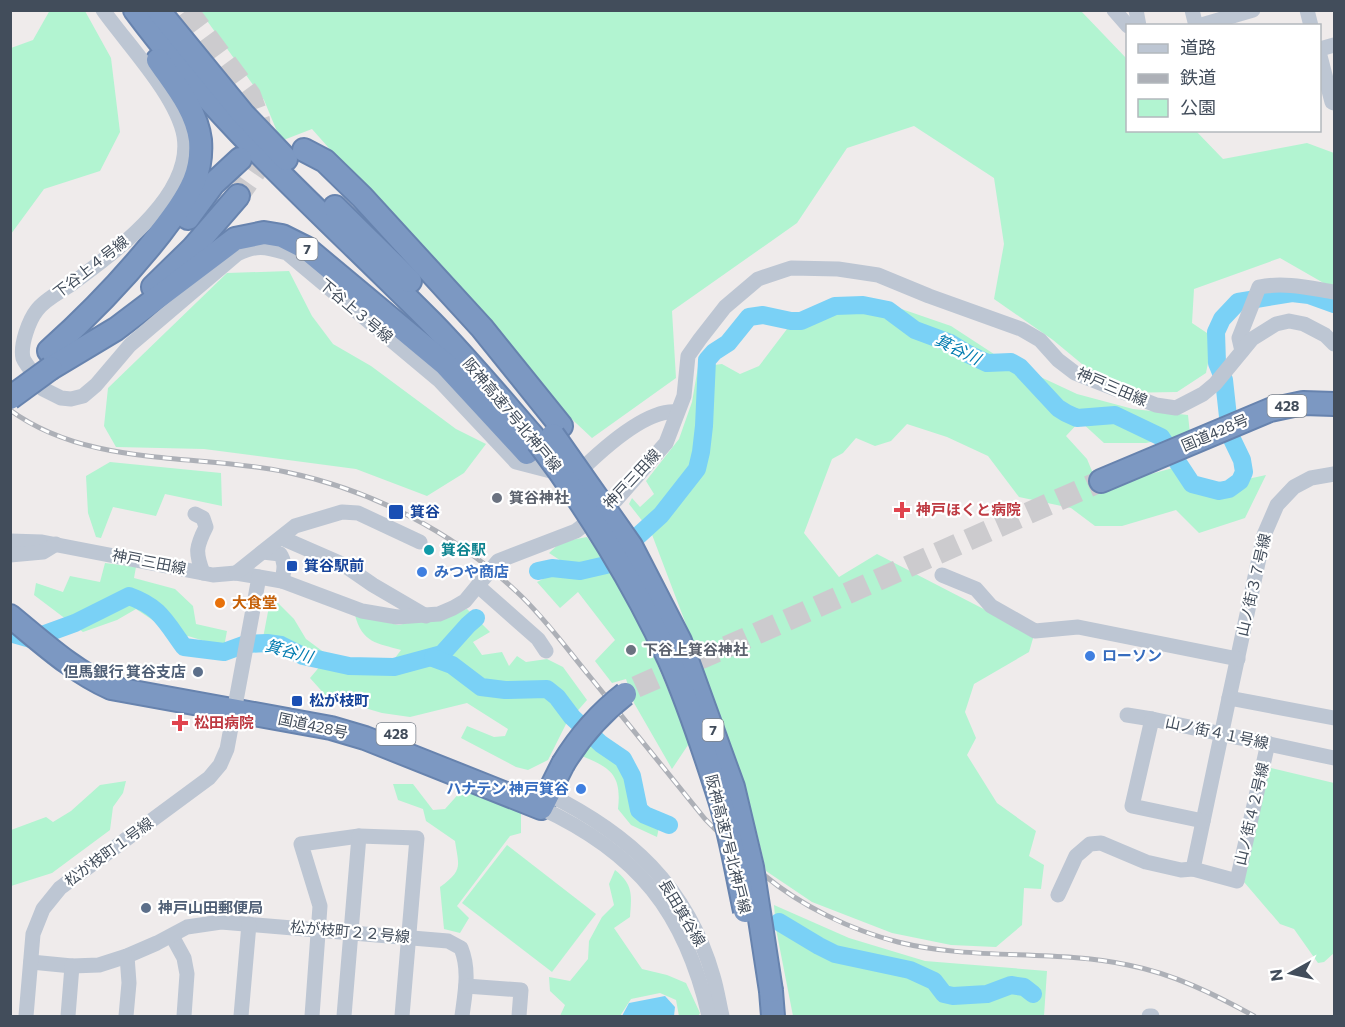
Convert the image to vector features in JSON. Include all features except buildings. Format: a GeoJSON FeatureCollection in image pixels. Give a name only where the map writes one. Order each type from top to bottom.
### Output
{"type":"FeatureCollection","features":[{"type":"Feature","properties":{"kind":"highway","name":"7"},"geometry":{"type":"LineString","coordinates":[[48,364],[149,247],[189,192],[198,168],[200,143],[198,130],[189,107],[124,10]]}},
{"type":"Feature","properties":{"kind":"highway","name":"阪神高速7号北神戸線"},"geometry":{"type":"LineString","coordinates":[[135,10],[175,61],[244,139],[432,323],[594,491],[631,546],[680,641],[733,787],[747,845],[765,940],[763,992],[758,1017]]}},
{"type":"Feature","properties":{"kind":"highway","name":"阪神高速7号北神戸線"},"geometry":{"type":"LineString","coordinates":[[158,10],[243,114],[475,346],[545,439],[555,483],[620,568],[641,604],[682,692],[720,802],[763,992],[773,1017]]}},
{"type":"Feature","properties":{"kind":"highway"},"geometry":{"type":"LineString","coordinates":[[304,150],[325,161],[362,197],[482,328],[545,439]]}},
{"type":"Feature","properties":{"kind":"highway","name":"7"},"geometry":{"type":"LineString","coordinates":[[10,398],[142,272],[213,184],[240,159]]}},
{"type":"Feature","properties":{"kind":"highway","name":"7"},"geometry":{"type":"LineString","coordinates":[[48,364],[156,284],[193,248],[238,196]]}},
{"type":"Feature","properties":{"kind":"highway","name":"7"},"geometry":{"type":"LineString","coordinates":[[10,379],[48,364],[116,329],[235,239],[264,233],[282,236],[306,248],[445,363],[545,439]]}},
{"type":"Feature","properties":{"kind":"highway","name":"国道428号"},"geometry":{"type":"LineString","coordinates":[[1101,481],[1270,410],[1303,403],[1335,404]]}},
{"type":"Feature","properties":{"kind":"highway","name":"国道428号"},"geometry":{"type":"LineString","coordinates":[[16,610],[59,647],[72,667],[111,687],[237,704],[332,728],[544,801]]}},
{"type":"Feature","properties":{"kind":"highway"},"geometry":{"type":"LineString","coordinates":[[544,801],[579,738],[607,708],[630,691]]}},
{"type":"Feature","properties":{"kind":"street","name":"下谷上４号線"},"geometry":{"type":"LineString","coordinates":[[48,364],[23,357],[27,327],[38,309],[119,249],[171,190],[180,172],[184,138],[168,97],[103,10]]}},
{"type":"Feature","properties":{"kind":"street"},"geometry":{"type":"LineString","coordinates":[[1114,10],[1126,24]]}},
{"type":"Feature","properties":{"kind":"street"},"geometry":{"type":"LineString","coordinates":[[1207,24],[1250,15]]}},
{"type":"Feature","properties":{"kind":"street"},"geometry":{"type":"LineString","coordinates":[[1321,61],[1329,103]]}},
{"type":"Feature","properties":{"kind":"street","name":"下谷上３号線"},"geometry":{"type":"LineString","coordinates":[[48,364],[43,389],[61,398],[71,399],[83,396],[96,385],[130,345],[237,254],[250,247],[267,247],[287,253],[440,381],[516,462],[574,477],[602,450],[630,429],[666,410],[677,412]]}},
{"type":"Feature","properties":{"kind":"street","name":"神戸三田線"},"geometry":{"type":"LineString","coordinates":[[10,542],[56,544],[213,575],[236,573],[257,584],[282,580],[362,611],[397,617],[439,614],[465,601],[498,561],[576,531],[616,500],[666,443],[684,396],[688,356],[725,307],[758,279],[791,268],[838,269],[878,275],[1021,329],[1040,340],[1058,360],[1075,373],[1156,405],[1176,408],[1203,394],[1215,384],[1252,339],[1276,324],[1289,321],[1304,324],[1335,344]]}},
{"type":"Feature","properties":{"kind":"street"},"geometry":{"type":"LineString","coordinates":[[1242,351],[1239,338],[1259,287],[1297,285],[1335,292]]}},
{"type":"Feature","properties":{"kind":"street"},"geometry":{"type":"LineString","coordinates":[[10,389],[48,364]]}},
{"type":"Feature","properties":{"kind":"street","name":"山ノ街３７号線"},"geometry":{"type":"LineString","coordinates":[[1222,733],[1264,535],[1277,505],[1294,487],[1311,478],[1335,474]]}},
{"type":"Feature","properties":{"kind":"street"},"geometry":{"type":"LineString","coordinates":[[236,573],[295,526],[342,512],[358,513],[420,542]]}},
{"type":"Feature","properties":{"kind":"street"},"geometry":{"type":"LineString","coordinates":[[195,514],[203,519],[206,527],[198,543],[196,555],[203,573]]}},
{"type":"Feature","properties":{"kind":"street"},"geometry":{"type":"LineString","coordinates":[[282,538],[344,564],[373,585],[426,616]]}},
{"type":"Feature","properties":{"kind":"street"},"geometry":{"type":"LineString","coordinates":[[10,555],[43,552],[56,544]]}},
{"type":"Feature","properties":{"kind":"street"},"geometry":{"type":"LineString","coordinates":[[263,552],[280,554],[284,569],[282,580]]}},
{"type":"Feature","properties":{"kind":"street"},"geometry":{"type":"LineString","coordinates":[[942,575],[976,590],[991,606],[1035,631],[1078,627],[1238,659]]}},
{"type":"Feature","properties":{"kind":"street","name":"松が枝町１号線"},"geometry":{"type":"LineString","coordinates":[[26,1017],[33,934],[43,909],[60,888],[209,778],[220,765],[228,749],[257,584]]}},
{"type":"Feature","properties":{"kind":"street"},"geometry":{"type":"LineString","coordinates":[[478,586],[538,639],[546,651]]}},
{"type":"Feature","properties":{"kind":"street"},"geometry":{"type":"LineString","coordinates":[[1229,698],[1335,718]]}},
{"type":"Feature","properties":{"kind":"street"},"geometry":{"type":"LineString","coordinates":[[1127,715],[1152,719]]}},
{"type":"Feature","properties":{"kind":"street","name":"山ノ街４１号線"},"geometry":{"type":"LineString","coordinates":[[1203,821],[1132,806],[1152,719],[1335,758]]}},
{"type":"Feature","properties":{"kind":"street"},"geometry":{"type":"LineString","coordinates":[[1058,895],[1076,856],[1090,844],[1101,843],[1146,862],[1181,870],[1193,869],[1222,733]]}},
{"type":"Feature","properties":{"kind":"street","name":"山ノ街４２号線"},"geometry":{"type":"LineString","coordinates":[[1193,869],[1237,880],[1268,744]]}},
{"type":"Feature","properties":{"kind":"street","name":"長田箕谷線"},"geometry":{"type":"LineString","coordinates":[[544,801],[611,848],[638,873],[667,908],[684,938],[700,978],[709,1017]]}},
{"type":"Feature","properties":{"kind":"street","name":"長田箕谷線"},"geometry":{"type":"LineString","coordinates":[[544,801],[581,810],[627,842],[663,879],[703,945],[714,976],[722,1017]]}},
{"type":"Feature","properties":{"kind":"street"},"geometry":{"type":"LineString","coordinates":[[344,1017],[359,836]]}},
{"type":"Feature","properties":{"kind":"street"},"geometry":{"type":"LineString","coordinates":[[312,1017],[320,906],[301,843],[359,836],[417,838],[402,1017]]}},
{"type":"Feature","properties":{"kind":"street","name":"松が枝町２２号線"},"geometry":{"type":"LineString","coordinates":[[31,962],[72,966],[99,965],[127,956],[187,927],[220,922],[448,941],[461,948],[466,960],[466,986],[462,1017]]}},
{"type":"Feature","properties":{"kind":"street"},"geometry":{"type":"LineString","coordinates":[[241,1017],[249,924]]}},
{"type":"Feature","properties":{"kind":"street"},"geometry":{"type":"LineString","coordinates":[[172,936],[184,958],[186,974],[184,1017]]}},
{"type":"Feature","properties":{"kind":"street"},"geometry":{"type":"LineString","coordinates":[[126,1017],[129,983],[127,956]]}},
{"type":"Feature","properties":{"kind":"street"},"geometry":{"type":"LineString","coordinates":[[68,1017],[72,966]]}},
{"type":"Feature","properties":{"kind":"street"},"geometry":{"type":"LineString","coordinates":[[466,986],[521,990],[519,1017]]}},
{"type":"Feature","properties":{"kind":"green space"},"geometry":{"type":"Polygon","coordinates":[[[50,10],[85,11],[111,58],[120,132],[100,171],[44,189],[11,234],[11,48],[33,40],[50,10]]]}},
{"type":"Feature","properties":{"kind":"green space"},"geometry":{"type":"Polygon","coordinates":[[[200,11],[1081,11],[1126,58],[1126,132],[1197,132],[1223,159],[1307,143],[1334,153],[1334,289],[1280,258],[1194,289],[1192,323],[1213,337],[1206,373],[1177,392],[1117,393],[1053,340],[994,299],[1004,244],[994,178],[914,126],[847,148],[797,223],[672,311],[676,378],[592,438],[561,409],[490,319],[397,225],[312,129],[281,141],[264,100],[200,11]]]}},
{"type":"Feature","properties":{"kind":"green space"},"geometry":{"type":"Polygon","coordinates":[[[289,271],[312,316],[333,344],[371,366],[456,429],[486,444],[464,473],[427,496],[356,469],[204,449],[116,447],[104,426],[108,388],[227,273],[289,271]]]}},
{"type":"Feature","properties":{"kind":"green space"},"geometry":{"type":"Polygon","coordinates":[[[890,305],[951,326],[1000,358],[1077,394],[1133,409],[1188,415],[1190,434],[1146,443],[1104,443],[1080,421],[1066,436],[1087,459],[1099,488],[1184,465],[1197,490],[1266,475],[1245,518],[1199,533],[1176,510],[1122,526],[1095,526],[1071,508],[1019,497],[988,456],[947,437],[907,424],[891,441],[875,446],[856,438],[843,453],[832,459],[804,533],[839,577],[877,554],[1034,635],[1029,652],[974,684],[965,712],[976,738],[967,755],[997,803],[1036,831],[1029,856],[1044,865],[1041,889],[1024,888],[1022,925],[996,947],[951,945],[892,933],[812,902],[766,871],[757,833],[726,732],[684,619],[651,532],[629,504],[632,498],[640,507],[654,494],[646,481],[679,439],[692,402],[698,367],[722,364],[740,374],[759,366],[787,329],[832,313],[890,305]]]}},
{"type":"Feature","properties":{"kind":"green space"},"geometry":{"type":"Polygon","coordinates":[[[110,462],[221,473],[222,506],[165,494],[156,516],[113,507],[101,538],[96,537],[88,513],[86,476],[110,462]]]}},
{"type":"Feature","properties":{"kind":"green space"},"geometry":{"type":"Polygon","coordinates":[[[587,537],[627,593],[690,742],[672,769],[634,703],[626,679],[612,683],[595,661],[615,640],[578,592],[560,608],[537,582],[569,566],[549,553],[561,542],[587,537]]]}},
{"type":"Feature","properties":{"kind":"green space"},"geometry":{"type":"Polygon","coordinates":[[[105,563],[136,567],[134,578],[175,589],[193,606],[196,624],[227,631],[224,647],[188,636],[174,643],[157,623],[136,609],[117,620],[83,632],[34,595],[36,583],[63,592],[70,576],[100,582],[105,563]]]}},
{"type":"Feature","properties":{"kind":"green space"},"geometry":{"type":"Polygon","coordinates":[[[271,596],[294,619],[306,639],[352,673],[383,674],[401,650],[366,637],[355,615],[398,625],[467,609],[490,632],[473,642],[482,655],[502,652],[509,666],[517,656],[526,662],[547,659],[563,667],[587,700],[566,724],[548,760],[528,770],[516,767],[461,738],[467,726],[494,737],[505,736],[508,729],[467,703],[410,717],[382,713],[327,697],[310,678],[321,665],[294,646],[279,640],[263,638],[271,596]]]}},
{"type":"Feature","properties":{"kind":"green space"},"geometry":{"type":"Polygon","coordinates":[[[590,738],[620,761],[629,777],[636,810],[659,827],[657,837],[631,825],[618,809],[618,787],[612,773],[579,755],[590,738]]]}},
{"type":"Feature","properties":{"kind":"green space"},"geometry":{"type":"Polygon","coordinates":[[[1267,767],[1334,783],[1334,953],[1324,962],[1318,963],[1294,929],[1280,924],[1244,882],[1267,767]]]}},
{"type":"Feature","properties":{"kind":"green space"},"geometry":{"type":"Polygon","coordinates":[[[126,781],[123,793],[113,807],[110,830],[52,873],[11,886],[11,830],[46,817],[53,822],[71,811],[100,785],[126,781]]]}},
{"type":"Feature","properties":{"kind":"green space"},"geometry":{"type":"Polygon","coordinates":[[[393,784],[413,784],[433,810],[445,809],[463,789],[521,813],[521,833],[510,836],[457,906],[469,918],[460,933],[444,929],[440,887],[453,876],[458,867],[455,841],[426,821],[423,809],[398,800],[393,784]]]}},
{"type":"Feature","properties":{"kind":"green space"},"geometry":{"type":"Polygon","coordinates":[[[507,845],[596,914],[552,972],[462,903],[507,845]]]}},
{"type":"Feature","properties":{"kind":"green space"},"geometry":{"type":"Polygon","coordinates":[[[615,870],[628,885],[631,902],[630,917],[614,928],[642,969],[667,975],[686,983],[700,1013],[698,1016],[679,1016],[676,1000],[660,993],[631,999],[620,1016],[560,1016],[565,1005],[550,991],[549,977],[570,981],[588,959],[589,941],[602,917],[614,905],[609,884],[615,870]]]}},
{"type":"Feature","properties":{"kind":"green space"},"geometry":{"type":"Polygon","coordinates":[[[774,905],[849,938],[925,961],[1047,971],[1044,1016],[793,1016],[776,929],[774,905]]]}},
{"type":"Feature","properties":{"kind":"water"},"geometry":{"type":"Polygon","coordinates":[[[665,996],[675,1007],[674,1016],[622,1016],[629,1003],[665,996]]]}},
{"type":"Feature","properties":{"kind":"waterway","name":"箕谷川"},"geometry":{"type":"LineString","coordinates":[[538,571],[552,568],[580,571],[606,565],[661,515],[697,469],[704,426],[707,360],[714,352],[728,343],[749,317],[763,315],[801,321],[835,306],[863,305],[888,310],[915,330],[950,343],[987,363],[1011,362],[1020,367],[1058,408],[1066,413],[1077,418],[1115,415],[1161,437],[1192,484],[1219,491],[1229,489],[1240,481],[1244,472],[1242,460],[1230,435],[1224,380],[1217,363],[1216,332],[1222,319],[1238,302],[1292,293],[1309,295],[1334,304]]}},
{"type":"Feature","properties":{"kind":"waterway","name":"箕谷川"},"geometry":{"type":"LineString","coordinates":[[10,633],[31,639],[75,623],[129,596],[155,610],[184,647],[224,652],[246,644],[267,643],[281,645],[303,656],[349,666],[394,667],[442,654],[476,618]]}},
{"type":"Feature","properties":{"kind":"waterway"},"geometry":{"type":"LineString","coordinates":[[433,658],[452,665],[481,687],[505,690],[547,689],[601,744],[623,759],[632,776],[639,810],[669,825]]}},
{"type":"Feature","properties":{"kind":"waterway"},"geometry":{"type":"LineString","coordinates":[[779,922],[835,954],[910,970],[934,981],[944,994],[953,996],[987,994],[1011,985],[1024,987],[1033,994]]}},
{"type":"Feature","properties":{"kind":"tunnel"},"geometry":{"type":"LineString","coordinates":[[187,10],[250,95],[259,120],[261,144],[257,169],[238,196]]}},
{"type":"Feature","properties":{"kind":"tunnel"},"geometry":{"type":"LineString","coordinates":[[636,687],[1101,481]]}},
{"type":"Feature","properties":{"kind":"railway"},"geometry":{"type":"LineString","coordinates":[[10,410],[41,429],[108,450],[144,456],[252,466],[318,480],[380,502],[438,532],[492,570],[537,612],[705,819],[726,841],[778,886],[827,916],[880,937],[926,948],[1071,957],[1128,965],[1193,986],[1254,1016]]}},
{"type":"Feature","properties":{"kind":"place","name":"箕谷神社"},"geometry":{"type":"Point","coordinates":[497,498]}},
{"type":"Feature","properties":{"kind":"place","name":"神戸ほくと病院"},"geometry":{"type":"Point","coordinates":[902,510]}},
{"type":"Feature","properties":{"kind":"place","name":"箕谷"},"geometry":{"type":"Point","coordinates":[396,512]}},
{"type":"Feature","properties":{"kind":"place","name":"箕谷駅"},"geometry":{"type":"Point","coordinates":[429,550]}},
{"type":"Feature","properties":{"kind":"place","name":"箕谷駅前"},"geometry":{"type":"Point","coordinates":[292,566]}},
{"type":"Feature","properties":{"kind":"place","name":"みつや商店"},"geometry":{"type":"Point","coordinates":[422,572]}},
{"type":"Feature","properties":{"kind":"place","name":"大食堂"},"geometry":{"type":"Point","coordinates":[220,603]}},
{"type":"Feature","properties":{"kind":"place","name":"下谷上箕谷神社"},"geometry":{"type":"Point","coordinates":[631,650]}},
{"type":"Feature","properties":{"kind":"place","name":"ローソン"},"geometry":{"type":"Point","coordinates":[1090,656]}},
{"type":"Feature","properties":{"kind":"place","name":"但馬銀行 箕谷支店"},"geometry":{"type":"Point","coordinates":[198,672]}},
{"type":"Feature","properties":{"kind":"place","name":"松が枝町"},"geometry":{"type":"Point","coordinates":[297,701]}},
{"type":"Feature","properties":{"kind":"place","name":"松田病院"},"geometry":{"type":"Point","coordinates":[180,723]}},
{"type":"Feature","properties":{"kind":"place","name":"ハナテン 神戸箕谷"},"geometry":{"type":"Point","coordinates":[581,789]}},
{"type":"Feature","properties":{"kind":"place","name":"神戸山田郵便局"},"geometry":{"type":"Point","coordinates":[146,908]}}]}
